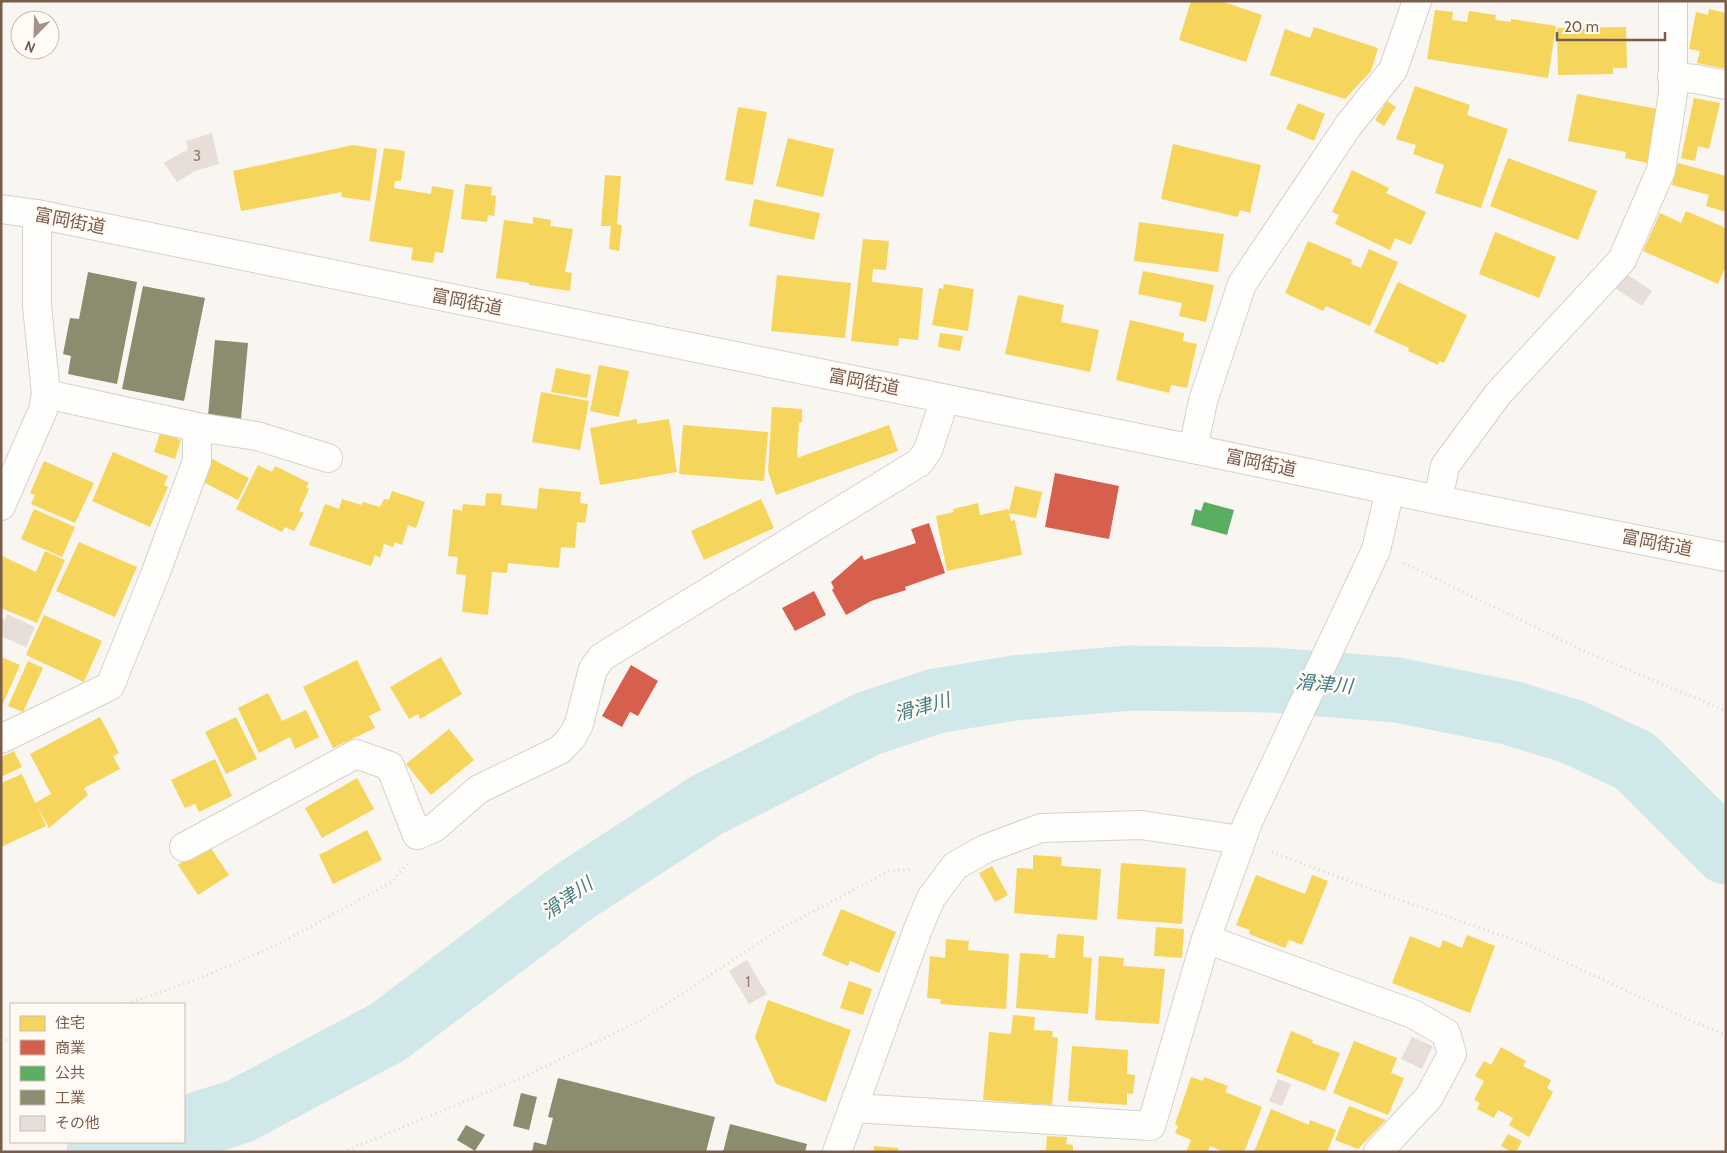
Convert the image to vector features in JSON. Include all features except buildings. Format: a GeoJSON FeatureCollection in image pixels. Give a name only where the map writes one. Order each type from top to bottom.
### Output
{"type":"FeatureCollection","features":[{"type":"Feature","properties":{"kind":"street"},"geometry":{"type":"LineString","coordinates":[[1193,449],[1203,401],[1242,284],[1348,126],[1393,70],[1417,1]]}},
{"type":"Feature","properties":{"kind":"street"},"geometry":{"type":"LineString","coordinates":[[1438,500],[1445,466],[1498,394],[1622,260],[1661,170],[1673,93],[1673,1]]}},
{"type":"Feature","properties":{"kind":"street"},"geometry":{"type":"LineString","coordinates":[[1672,78],[1696,79],[1726,86]]}},
{"type":"Feature","properties":{"kind":"street","name":"富岡街道"},"geometry":{"type":"LineString","coordinates":[[1,209],[37,214],[1726,557]]}},
{"type":"Feature","properties":{"kind":"street"},"geometry":{"type":"LineString","coordinates":[[1,506],[43,410],[46,394],[37,306],[37,214]]}},
{"type":"Feature","properties":{"kind":"street"},"geometry":{"type":"LineString","coordinates":[[46,394],[197,427],[257,436],[328,458]]}},
{"type":"Feature","properties":{"kind":"street"},"geometry":{"type":"LineString","coordinates":[[184,847],[356,754],[390,766],[416,836],[434,828],[479,789],[560,750],[572,738],[579,724],[593,669],[602,657],[920,462],[928,450],[945,399]]}},
{"type":"Feature","properties":{"kind":"street"},"geometry":{"type":"LineString","coordinates":[[1,739],[110,686],[156,572],[197,461],[197,427]]}},
{"type":"Feature","properties":{"kind":"street"},"geometry":{"type":"LineString","coordinates":[[854,1108],[1151,1126],[1206,939],[1244,831],[1375,553],[1390,490]]}},
{"type":"Feature","properties":{"kind":"street"},"geometry":{"type":"LineString","coordinates":[[837,1152],[918,929],[932,898],[956,866],[985,849],[1042,828],[1141,826],[1244,831]]}},
{"type":"Feature","properties":{"kind":"street"},"geometry":{"type":"LineString","coordinates":[[1206,939],[1412,1014],[1446,1033],[1452,1054],[1429,1097],[1378,1152]]}},
{"type":"Feature","properties":{"kind":"path"},"geometry":{"type":"LineString","coordinates":[[1375,553],[1584,651],[1726,711]]}},
{"type":"Feature","properties":{"kind":"path"},"geometry":{"type":"LineString","coordinates":[[1244,831],[1386,895],[1526,944],[1726,1035]]}},
{"type":"Feature","properties":{"kind":"path"},"geometry":{"type":"LineString","coordinates":[[131,1003],[203,978],[275,946],[392,882],[410,862],[416,836]]}},
{"type":"Feature","properties":{"kind":"path"},"geometry":{"type":"LineString","coordinates":[[343,1152],[521,1078],[642,1020],[780,929],[889,871],[956,866]]}},
{"type":"Feature","properties":{"kind":"waterway","name":"滑津川"},"geometry":{"type":"LineString","coordinates":[[185,1129],[240,1111],[388,1032],[572,893],[707,805],[867,724],[936,701],[1014,688],[1130,678],[1271,680],[1397,690],[1511,713],[1573,732],[1635,761],[1726,852]]}},
{"type":"Feature","properties":{"kind":"waterway","name":"滑津川"},"geometry":{"type":"LineString","coordinates":[[99,1152],[137,1143]]}}]}
